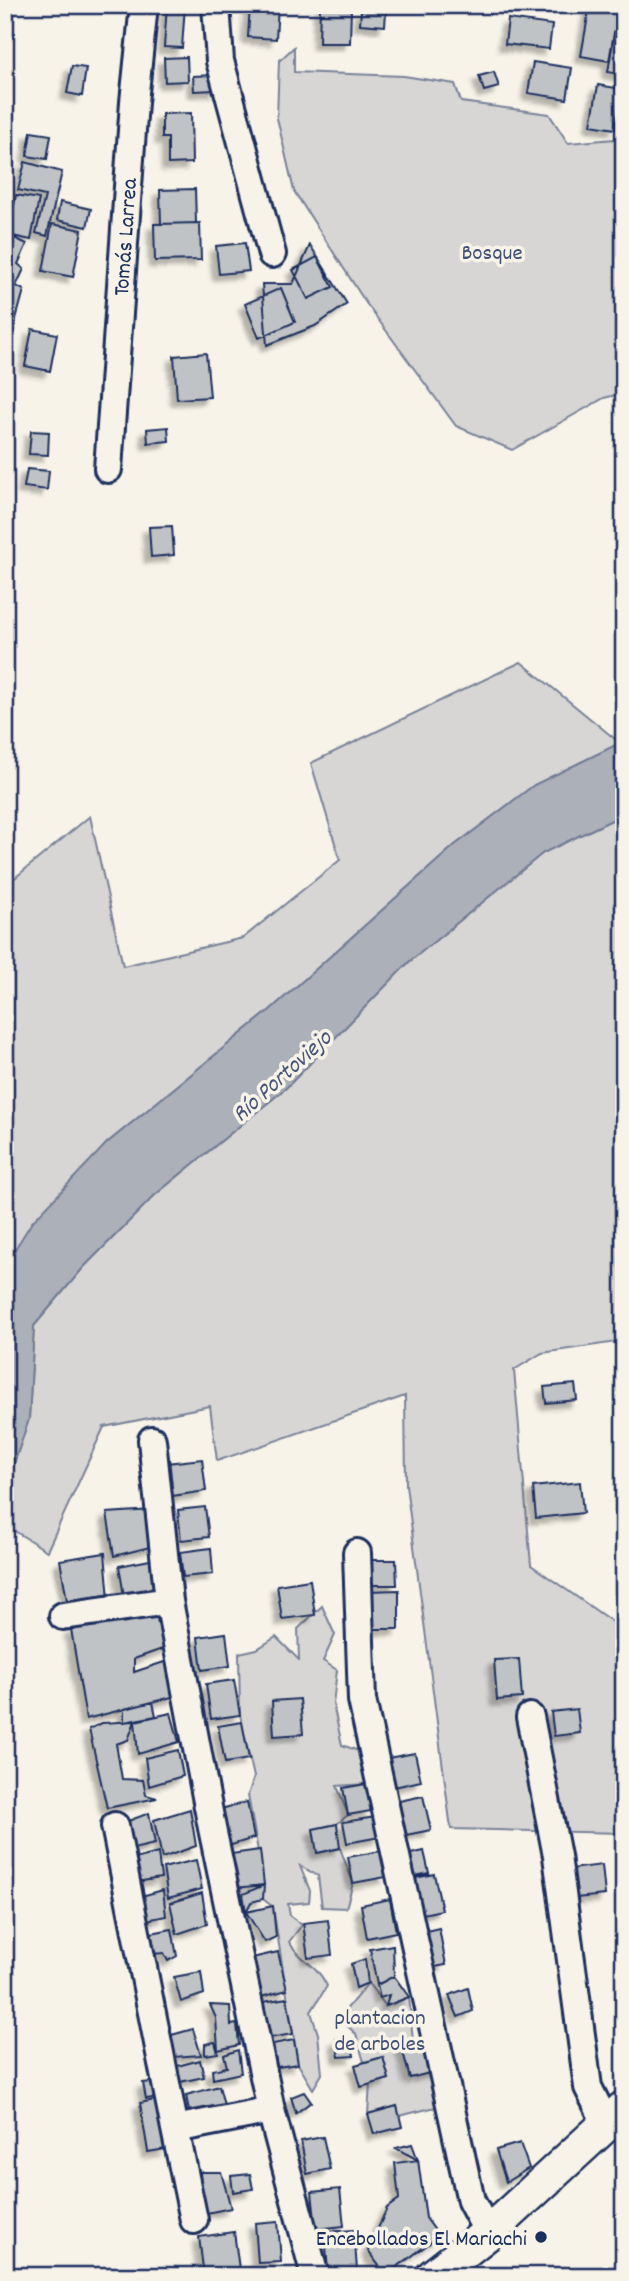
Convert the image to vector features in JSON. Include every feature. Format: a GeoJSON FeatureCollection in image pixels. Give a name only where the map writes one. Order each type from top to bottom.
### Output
{"type":"FeatureCollection","features":[{"type":"Feature","properties":{"kind":"street","name":"Tomás Larrea"},"geometry":{"type":"LineString","coordinates":[[108,469],[134,102],[144,5]]}},
{"type":"Feature","properties":{"kind":"street"},"geometry":{"type":"LineString","coordinates":[[216,5],[220,61],[272,254]]}},
{"type":"Feature","properties":{"kind":"street"},"geometry":{"type":"LineString","coordinates":[[152,1440],[169,1601],[212,1828],[271,2110],[315,2276]]}},
{"type":"Feature","properties":{"kind":"street"},"geometry":{"type":"LineString","coordinates":[[357,1553],[362,1700],[471,2201],[488,2232]]}},
{"type":"Feature","properties":{"kind":"street"},"geometry":{"type":"LineString","coordinates":[[63,1616],[169,1601]]}},
{"type":"Feature","properties":{"kind":"street"},"geometry":{"type":"LineString","coordinates":[[433,2276],[488,2232],[615,2117],[589,2087],[556,1856],[530,1717]]}},
{"type":"Feature","properties":{"kind":"street"},"geometry":{"type":"LineString","coordinates":[[115,1826],[194,2220]]}},
{"type":"Feature","properties":{"kind":"street"},"geometry":{"type":"LineString","coordinates":[[175,2129],[271,2110]]}},
{"type":"Feature","properties":{"kind":"green space","name":"Bosque"},"geometry":{"type":"Polygon","coordinates":[[[294,47],[294,72],[404,76],[455,84],[461,102],[549,114],[568,143],[615,139],[624,130],[624,393],[604,398],[512,450],[456,426],[366,303],[294,191],[277,118],[279,61],[294,47]]]}},
{"type":"Feature","properties":{"kind":"green space"},"geometry":{"type":"Polygon","coordinates":[[[521,662],[620,743],[534,785],[455,845],[269,1011],[107,1143],[5,1265],[5,886],[90,816],[123,966],[243,938],[340,860],[311,763],[521,662]]]}},
{"type":"Feature","properties":{"kind":"green space"},"geometry":{"type":"Polygon","coordinates":[[[624,814],[624,1341],[542,1353],[514,1370],[531,1565],[624,1630],[624,1833],[451,1829],[406,1485],[405,1396],[217,1461],[210,1406],[104,1427],[47,1551],[5,1525],[5,1490],[29,1419],[34,1326],[83,1268],[155,1195],[286,1088],[409,962],[543,853],[624,814]]]}},
{"type":"Feature","properties":{"kind":"green space"},"geometry":{"type":"Polygon","coordinates":[[[322,1606],[335,1635],[323,1661],[337,1670],[333,1704],[342,1745],[364,1753],[366,1784],[337,1786],[348,1815],[337,1824],[313,1829],[318,1853],[340,1848],[353,1883],[346,1908],[322,1907],[318,1876],[300,1866],[310,1891],[309,1902],[288,1904],[290,1916],[302,1925],[289,1942],[318,1972],[327,1986],[311,2012],[318,2034],[322,2074],[313,2089],[298,2064],[273,1907],[263,1899],[262,1874],[248,1795],[254,1777],[240,1715],[239,1653],[257,1649],[276,1637],[299,1660],[298,1629],[322,1606]]]}},
{"type":"Feature","properties":{"kind":"green space","name":"plantacion de arboles"},"geometry":{"type":"Polygon","coordinates":[[[368,1983],[386,2006],[409,1997],[413,2042],[402,2045],[409,2077],[437,2071],[440,2106],[399,2116],[397,2106],[368,2114],[370,2084],[389,2079],[383,2057],[364,2062],[356,2034],[339,2018],[368,1983]]]}},
{"type":"Feature","properties":{"kind":"water","name":"Río Portoviejo"},"geometry":{"type":"Polygon","coordinates":[[[624,741],[624,814],[543,853],[409,962],[286,1088],[155,1195],[83,1268],[34,1326],[29,1419],[5,1490],[5,1265],[32,1222],[107,1143],[269,1011],[455,845],[534,785],[624,741]]]}},
{"type":"Feature","properties":{"kind":"building"},"geometry":{"type":"Polygon","coordinates":[[[167,5],[185,5],[182,48],[164,47],[167,5]]]}},
{"type":"Feature","properties":{"kind":"building"},"geometry":{"type":"Polygon","coordinates":[[[250,5],[278,5],[276,39],[248,37],[250,5]]]}},
{"type":"Feature","properties":{"kind":"building"},"geometry":{"type":"Polygon","coordinates":[[[590,5],[619,5],[609,61],[581,56],[590,5]]]}},
{"type":"Feature","properties":{"kind":"building"},"geometry":{"type":"Polygon","coordinates":[[[619,5],[624,5],[624,75],[608,72],[619,5]]]}},
{"type":"Feature","properties":{"kind":"building"},"geometry":{"type":"Polygon","coordinates":[[[320,6],[351,7],[350,43],[319,43],[320,6]]]}},
{"type":"Feature","properties":{"kind":"building"},"geometry":{"type":"Polygon","coordinates":[[[361,10],[386,12],[385,26],[360,24],[361,10]]]}},
{"type":"Feature","properties":{"kind":"building"},"geometry":{"type":"Polygon","coordinates":[[[508,19],[552,25],[549,49],[505,44],[508,19]]]}},
{"type":"Feature","properties":{"kind":"building"},"geometry":{"type":"Polygon","coordinates":[[[187,57],[188,81],[165,82],[164,58],[187,57]]]}},
{"type":"Feature","properties":{"kind":"building"},"geometry":{"type":"Polygon","coordinates":[[[533,62],[572,68],[567,99],[528,93],[533,62]]]}},
{"type":"Feature","properties":{"kind":"building"},"geometry":{"type":"Polygon","coordinates":[[[72,66],[86,68],[82,96],[67,93],[72,66]]]}},
{"type":"Feature","properties":{"kind":"building"},"geometry":{"type":"Polygon","coordinates":[[[494,72],[499,87],[484,91],[479,76],[494,72]]]}},
{"type":"Feature","properties":{"kind":"building"},"geometry":{"type":"Polygon","coordinates":[[[216,75],[216,90],[194,91],[193,76],[216,75]]]}},
{"type":"Feature","properties":{"kind":"building"},"geometry":{"type":"Polygon","coordinates":[[[598,85],[622,89],[615,129],[591,125],[598,85]]]}},
{"type":"Feature","properties":{"kind":"building"},"geometry":{"type":"Polygon","coordinates":[[[191,113],[192,163],[168,164],[168,138],[162,138],[162,114],[191,113]]]}},
{"type":"Feature","properties":{"kind":"building"},"geometry":{"type":"Polygon","coordinates":[[[31,132],[51,135],[47,159],[27,156],[31,132]]]}},
{"type":"Feature","properties":{"kind":"building"},"geometry":{"type":"Polygon","coordinates":[[[25,162],[62,172],[47,236],[36,233],[45,196],[18,190],[25,162]]]}},
{"type":"Feature","properties":{"kind":"building"},"geometry":{"type":"Polygon","coordinates":[[[195,189],[196,223],[161,224],[160,190],[195,189]]]}},
{"type":"Feature","properties":{"kind":"building"},"geometry":{"type":"Polygon","coordinates":[[[16,195],[39,199],[31,240],[8,235],[16,195]]]}},
{"type":"Feature","properties":{"kind":"building"},"geometry":{"type":"Polygon","coordinates":[[[60,202],[91,209],[87,227],[57,220],[60,202]]]}},
{"type":"Feature","properties":{"kind":"building"},"geometry":{"type":"Polygon","coordinates":[[[200,223],[201,260],[155,261],[154,224],[200,223]]]}},
{"type":"Feature","properties":{"kind":"building"},"geometry":{"type":"Polygon","coordinates":[[[52,224],[82,230],[73,277],[43,271],[52,224]]]}},
{"type":"Feature","properties":{"kind":"building"},"geometry":{"type":"Polygon","coordinates":[[[8,235],[27,244],[18,264],[24,269],[16,286],[24,290],[13,330],[5,327],[5,250],[8,235]]]}},
{"type":"Feature","properties":{"kind":"building"},"geometry":{"type":"Polygon","coordinates":[[[245,243],[249,271],[219,274],[216,246],[245,243]]]}},
{"type":"Feature","properties":{"kind":"building"},"geometry":{"type":"Polygon","coordinates":[[[310,245],[347,304],[315,326],[267,345],[262,284],[293,284],[310,245]]]}},
{"type":"Feature","properties":{"kind":"building"},"geometry":{"type":"Polygon","coordinates":[[[317,257],[333,287],[308,299],[293,270],[317,257]]]}},
{"type":"Feature","properties":{"kind":"building"},"geometry":{"type":"Polygon","coordinates":[[[281,288],[295,322],[259,338],[245,304],[281,288]]]}},
{"type":"Feature","properties":{"kind":"building"},"geometry":{"type":"Polygon","coordinates":[[[5,328],[13,330],[6,363],[5,363],[5,328]]]}},
{"type":"Feature","properties":{"kind":"building"},"geometry":{"type":"Polygon","coordinates":[[[32,329],[57,334],[50,371],[25,366],[32,329]]]}},
{"type":"Feature","properties":{"kind":"building"},"geometry":{"type":"Polygon","coordinates":[[[206,353],[210,397],[177,399],[174,356],[206,353]]]}},
{"type":"Feature","properties":{"kind":"building"},"geometry":{"type":"Polygon","coordinates":[[[168,427],[169,441],[148,443],[147,429],[168,427]]]}},
{"type":"Feature","properties":{"kind":"building"},"geometry":{"type":"Polygon","coordinates":[[[31,431],[49,432],[48,455],[29,454],[31,431]]]}},
{"type":"Feature","properties":{"kind":"building"},"geometry":{"type":"Polygon","coordinates":[[[27,469],[49,471],[47,490],[24,487],[27,469]]]}},
{"type":"Feature","properties":{"kind":"building"},"geometry":{"type":"Polygon","coordinates":[[[172,526],[174,555],[151,557],[149,527],[172,526]]]}},
{"type":"Feature","properties":{"kind":"building"},"geometry":{"type":"Polygon","coordinates":[[[575,1384],[577,1400],[546,1403],[544,1387],[575,1384]]]}},
{"type":"Feature","properties":{"kind":"building"},"geometry":{"type":"Polygon","coordinates":[[[202,1459],[206,1491],[172,1496],[167,1463],[202,1459]]]}},
{"type":"Feature","properties":{"kind":"building"},"geometry":{"type":"Polygon","coordinates":[[[580,1482],[583,1513],[536,1518],[533,1487],[580,1482]]]}},
{"type":"Feature","properties":{"kind":"building"},"geometry":{"type":"Polygon","coordinates":[[[205,1507],[209,1537],[181,1540],[178,1510],[205,1507]]]}},
{"type":"Feature","properties":{"kind":"building"},"geometry":{"type":"Polygon","coordinates":[[[153,1510],[154,1546],[114,1556],[107,1513],[153,1510]]]}},
{"type":"Feature","properties":{"kind":"building"},"geometry":{"type":"Polygon","coordinates":[[[211,1548],[213,1574],[183,1577],[180,1552],[211,1548]]]}},
{"type":"Feature","properties":{"kind":"building"},"geometry":{"type":"Polygon","coordinates":[[[105,1553],[109,1599],[68,1606],[60,1560],[105,1553]]]}},
{"type":"Feature","properties":{"kind":"building"},"geometry":{"type":"Polygon","coordinates":[[[155,1559],[157,1586],[124,1596],[119,1566],[155,1559]]]}},
{"type":"Feature","properties":{"kind":"building"},"geometry":{"type":"Polygon","coordinates":[[[365,1560],[396,1560],[397,1585],[365,1585],[365,1560]]]}},
{"type":"Feature","properties":{"kind":"building"},"geometry":{"type":"Polygon","coordinates":[[[310,1580],[315,1615],[282,1619],[277,1585],[310,1580]]]}},
{"type":"Feature","properties":{"kind":"building"},"geometry":{"type":"Polygon","coordinates":[[[399,1590],[399,1629],[368,1629],[367,1591],[399,1590]]]}},
{"type":"Feature","properties":{"kind":"building"},"geometry":{"type":"Polygon","coordinates":[[[170,1611],[168,1647],[134,1659],[134,1672],[173,1659],[176,1696],[86,1719],[71,1629],[170,1611]]]}},
{"type":"Feature","properties":{"kind":"building"},"geometry":{"type":"Polygon","coordinates":[[[226,1633],[230,1666],[202,1670],[198,1637],[226,1633]]]}},
{"type":"Feature","properties":{"kind":"building"},"geometry":{"type":"Polygon","coordinates":[[[519,1659],[522,1698],[497,1700],[494,1660],[519,1659]]]}},
{"type":"Feature","properties":{"kind":"building"},"geometry":{"type":"Polygon","coordinates":[[[234,1680],[240,1715],[211,1719],[206,1684],[234,1680]]]}},
{"type":"Feature","properties":{"kind":"building"},"geometry":{"type":"Polygon","coordinates":[[[300,1699],[303,1734],[274,1736],[272,1701],[300,1699]]]}},
{"type":"Feature","properties":{"kind":"building"},"geometry":{"type":"Polygon","coordinates":[[[153,1702],[156,1716],[124,1722],[124,1709],[153,1702]]]}},
{"type":"Feature","properties":{"kind":"building"},"geometry":{"type":"Polygon","coordinates":[[[577,1709],[580,1733],[554,1736],[551,1712],[577,1709]]]}},
{"type":"Feature","properties":{"kind":"building"},"geometry":{"type":"Polygon","coordinates":[[[171,1713],[179,1742],[138,1754],[135,1721],[171,1713]]]}},
{"type":"Feature","properties":{"kind":"building"},"geometry":{"type":"Polygon","coordinates":[[[135,1721],[128,1740],[116,1744],[122,1779],[143,1780],[146,1795],[157,1798],[107,1808],[89,1729],[102,1723],[135,1721]]]}},
{"type":"Feature","properties":{"kind":"building"},"geometry":{"type":"Polygon","coordinates":[[[242,1722],[249,1759],[225,1763],[218,1726],[242,1722]]]}},
{"type":"Feature","properties":{"kind":"building"},"geometry":{"type":"Polygon","coordinates":[[[178,1750],[183,1776],[149,1786],[145,1758],[178,1750]]]}},
{"type":"Feature","properties":{"kind":"building"},"geometry":{"type":"Polygon","coordinates":[[[415,1753],[421,1781],[394,1787],[388,1758],[415,1753]]]}},
{"type":"Feature","properties":{"kind":"building"},"geometry":{"type":"Polygon","coordinates":[[[366,1784],[371,1811],[348,1815],[343,1788],[366,1784]]]}},
{"type":"Feature","properties":{"kind":"building"},"geometry":{"type":"Polygon","coordinates":[[[423,1796],[431,1830],[406,1835],[399,1801],[423,1796]]]}},
{"type":"Feature","properties":{"kind":"building"},"geometry":{"type":"Polygon","coordinates":[[[247,1802],[254,1838],[225,1847],[217,1810],[247,1802]]]}},
{"type":"Feature","properties":{"kind":"building"},"geometry":{"type":"Polygon","coordinates":[[[190,1809],[196,1846],[162,1858],[154,1820],[190,1809]]]}},
{"type":"Feature","properties":{"kind":"building"},"geometry":{"type":"Polygon","coordinates":[[[149,1813],[155,1844],[128,1850],[123,1823],[149,1813]]]}},
{"type":"Feature","properties":{"kind":"building"},"geometry":{"type":"Polygon","coordinates":[[[376,1817],[380,1837],[347,1843],[343,1822],[376,1817]]]}},
{"type":"Feature","properties":{"kind":"building"},"geometry":{"type":"Polygon","coordinates":[[[337,1824],[340,1848],[317,1853],[313,1829],[337,1824]]]}},
{"type":"Feature","properties":{"kind":"building"},"geometry":{"type":"Polygon","coordinates":[[[260,1850],[264,1885],[235,1888],[231,1854],[260,1850]]]}},
{"type":"Feature","properties":{"kind":"building"},"geometry":{"type":"Polygon","coordinates":[[[381,1851],[386,1877],[353,1883],[348,1857],[381,1851]]]}},
{"type":"Feature","properties":{"kind":"building"},"geometry":{"type":"Polygon","coordinates":[[[424,1851],[429,1873],[406,1878],[402,1856],[424,1851]]]}},
{"type":"Feature","properties":{"kind":"building"},"geometry":{"type":"Polygon","coordinates":[[[158,1853],[161,1878],[136,1882],[131,1860],[158,1853]]]}},
{"type":"Feature","properties":{"kind":"building"},"geometry":{"type":"Polygon","coordinates":[[[196,1860],[202,1889],[168,1898],[163,1868],[196,1860]]]}},
{"type":"Feature","properties":{"kind":"building"},"geometry":{"type":"Polygon","coordinates":[[[602,1865],[605,1895],[566,1899],[562,1870],[602,1865]]]}},
{"type":"Feature","properties":{"kind":"building"},"geometry":{"type":"Polygon","coordinates":[[[434,1874],[442,1910],[418,1915],[411,1879],[434,1874]]]}},
{"type":"Feature","properties":{"kind":"building"},"geometry":{"type":"Polygon","coordinates":[[[264,1885],[263,1899],[251,1902],[246,1912],[243,1894],[264,1885]]]}},
{"type":"Feature","properties":{"kind":"building"},"geometry":{"type":"Polygon","coordinates":[[[163,1890],[166,1916],[142,1921],[138,1897],[163,1890]]]}},
{"type":"Feature","properties":{"kind":"building"},"geometry":{"type":"Polygon","coordinates":[[[202,1893],[207,1924],[177,1934],[170,1903],[202,1893]]]}},
{"type":"Feature","properties":{"kind":"building"},"geometry":{"type":"Polygon","coordinates":[[[390,1899],[396,1932],[367,1938],[361,1905],[390,1899]]]}},
{"type":"Feature","properties":{"kind":"building"},"geometry":{"type":"Polygon","coordinates":[[[273,1906],[276,1937],[265,1942],[246,1912],[273,1906]]]}},
{"type":"Feature","properties":{"kind":"building"},"geometry":{"type":"Polygon","coordinates":[[[328,1920],[332,1955],[308,1958],[303,1923],[328,1920]]]}},
{"type":"Feature","properties":{"kind":"building"},"geometry":{"type":"Polygon","coordinates":[[[439,1928],[446,1965],[429,1968],[422,1932],[439,1928]]]}},
{"type":"Feature","properties":{"kind":"building"},"geometry":{"type":"Polygon","coordinates":[[[172,1929],[177,1956],[168,1961],[164,1953],[152,1954],[146,1934],[172,1929]]]}},
{"type":"Feature","properties":{"kind":"building"},"geometry":{"type":"Polygon","coordinates":[[[393,1945],[394,1976],[377,1985],[370,1949],[393,1945]]]}},
{"type":"Feature","properties":{"kind":"building"},"geometry":{"type":"Polygon","coordinates":[[[278,1952],[287,1990],[261,1997],[252,1958],[278,1952]]]}},
{"type":"Feature","properties":{"kind":"building"},"geometry":{"type":"Polygon","coordinates":[[[365,1959],[368,1983],[356,1988],[351,1964],[365,1959]]]}},
{"type":"Feature","properties":{"kind":"building"},"geometry":{"type":"Polygon","coordinates":[[[201,1972],[204,1994],[181,2002],[174,1977],[201,1972]]]}},
{"type":"Feature","properties":{"kind":"building"},"geometry":{"type":"Polygon","coordinates":[[[394,1976],[409,1997],[386,2006],[389,1995],[380,1998],[377,1985],[394,1976]]]}},
{"type":"Feature","properties":{"kind":"building"},"geometry":{"type":"Polygon","coordinates":[[[468,1988],[473,2011],[458,2017],[449,1995],[468,1988]]]}},
{"type":"Feature","properties":{"kind":"building"},"geometry":{"type":"Polygon","coordinates":[[[287,1998],[293,2034],[263,2039],[257,2003],[287,1998]]]}},
{"type":"Feature","properties":{"kind":"building"},"geometry":{"type":"Polygon","coordinates":[[[210,2005],[230,2006],[231,2025],[237,2024],[239,2045],[218,2050],[216,2018],[210,2005]]]}},
{"type":"Feature","properties":{"kind":"building"},"geometry":{"type":"Polygon","coordinates":[[[193,2029],[201,2055],[173,2057],[168,2036],[193,2029]]]}},
{"type":"Feature","properties":{"kind":"building"},"geometry":{"type":"Polygon","coordinates":[[[430,2038],[437,2071],[410,2078],[401,2044],[430,2038]]]}},
{"type":"Feature","properties":{"kind":"building"},"geometry":{"type":"Polygon","coordinates":[[[336,2039],[351,2040],[354,2056],[339,2057],[336,2039]]]}},
{"type":"Feature","properties":{"kind":"building"},"geometry":{"type":"Polygon","coordinates":[[[294,2040],[298,2064],[277,2067],[273,2044],[294,2040]]]}},
{"type":"Feature","properties":{"kind":"building"},"geometry":{"type":"Polygon","coordinates":[[[215,2042],[218,2053],[205,2055],[205,2044],[215,2042]]]}},
{"type":"Feature","properties":{"kind":"building"},"geometry":{"type":"Polygon","coordinates":[[[238,2050],[241,2073],[213,2079],[212,2070],[227,2067],[224,2055],[238,2050]]]}},
{"type":"Feature","properties":{"kind":"building"},"geometry":{"type":"Polygon","coordinates":[[[383,2057],[389,2079],[361,2087],[355,2065],[383,2057]]]}},
{"type":"Feature","properties":{"kind":"building"},"geometry":{"type":"Polygon","coordinates":[[[200,2060],[204,2077],[180,2082],[174,2067],[200,2060]]]}},
{"type":"Feature","properties":{"kind":"building"},"geometry":{"type":"Polygon","coordinates":[[[153,2082],[160,2097],[146,2099],[143,2083],[153,2082]]]}},
{"type":"Feature","properties":{"kind":"building"},"geometry":{"type":"Polygon","coordinates":[[[219,2086],[224,2105],[190,2117],[186,2095],[219,2086]]]}},
{"type":"Feature","properties":{"kind":"building"},"geometry":{"type":"Polygon","coordinates":[[[304,2092],[311,2102],[296,2113],[291,2097],[304,2092]]]}},
{"type":"Feature","properties":{"kind":"building"},"geometry":{"type":"Polygon","coordinates":[[[160,2099],[166,2149],[148,2152],[140,2103],[160,2099]]]}},
{"type":"Feature","properties":{"kind":"building"},"geometry":{"type":"Polygon","coordinates":[[[397,2106],[402,2127],[374,2134],[368,2114],[397,2106]]]}},
{"type":"Feature","properties":{"kind":"building"},"geometry":{"type":"Polygon","coordinates":[[[323,2137],[330,2169],[307,2174],[301,2141],[323,2137]]]}},
{"type":"Feature","properties":{"kind":"building"},"geometry":{"type":"Polygon","coordinates":[[[520,2143],[529,2168],[506,2182],[496,2150],[520,2143]]]}},
{"type":"Feature","properties":{"kind":"building"},"geometry":{"type":"Polygon","coordinates":[[[412,2144],[418,2160],[396,2148],[412,2144]]]}},
{"type":"Feature","properties":{"kind":"building"},"geometry":{"type":"Polygon","coordinates":[[[418,2160],[426,2218],[439,2236],[386,2275],[368,2251],[387,2208],[399,2199],[395,2163],[418,2160]]]}},
{"type":"Feature","properties":{"kind":"building"},"geometry":{"type":"Polygon","coordinates":[[[200,2172],[221,2172],[231,2208],[202,2214],[200,2172]]]}},
{"type":"Feature","properties":{"kind":"building"},"geometry":{"type":"Polygon","coordinates":[[[250,2174],[253,2189],[233,2192],[231,2176],[250,2174]]]}},
{"type":"Feature","properties":{"kind":"building"},"geometry":{"type":"Polygon","coordinates":[[[340,2189],[344,2226],[316,2229],[312,2192],[340,2189]]]}},
{"type":"Feature","properties":{"kind":"building"},"geometry":{"type":"Polygon","coordinates":[[[278,2221],[281,2262],[258,2263],[255,2223],[278,2221]]]}},
{"type":"Feature","properties":{"kind":"building"},"geometry":{"type":"Polygon","coordinates":[[[354,2230],[357,2270],[328,2272],[325,2232],[354,2230]]]}},
{"type":"Feature","properties":{"kind":"building"},"geometry":{"type":"Polygon","coordinates":[[[234,2232],[240,2276],[204,2276],[199,2237],[234,2232]]]}},
{"type":"Feature","properties":{"kind":"place","name":"Encebollados El Mariachi"},"geometry":{"type":"Point","coordinates":[541,2237]}}]}
